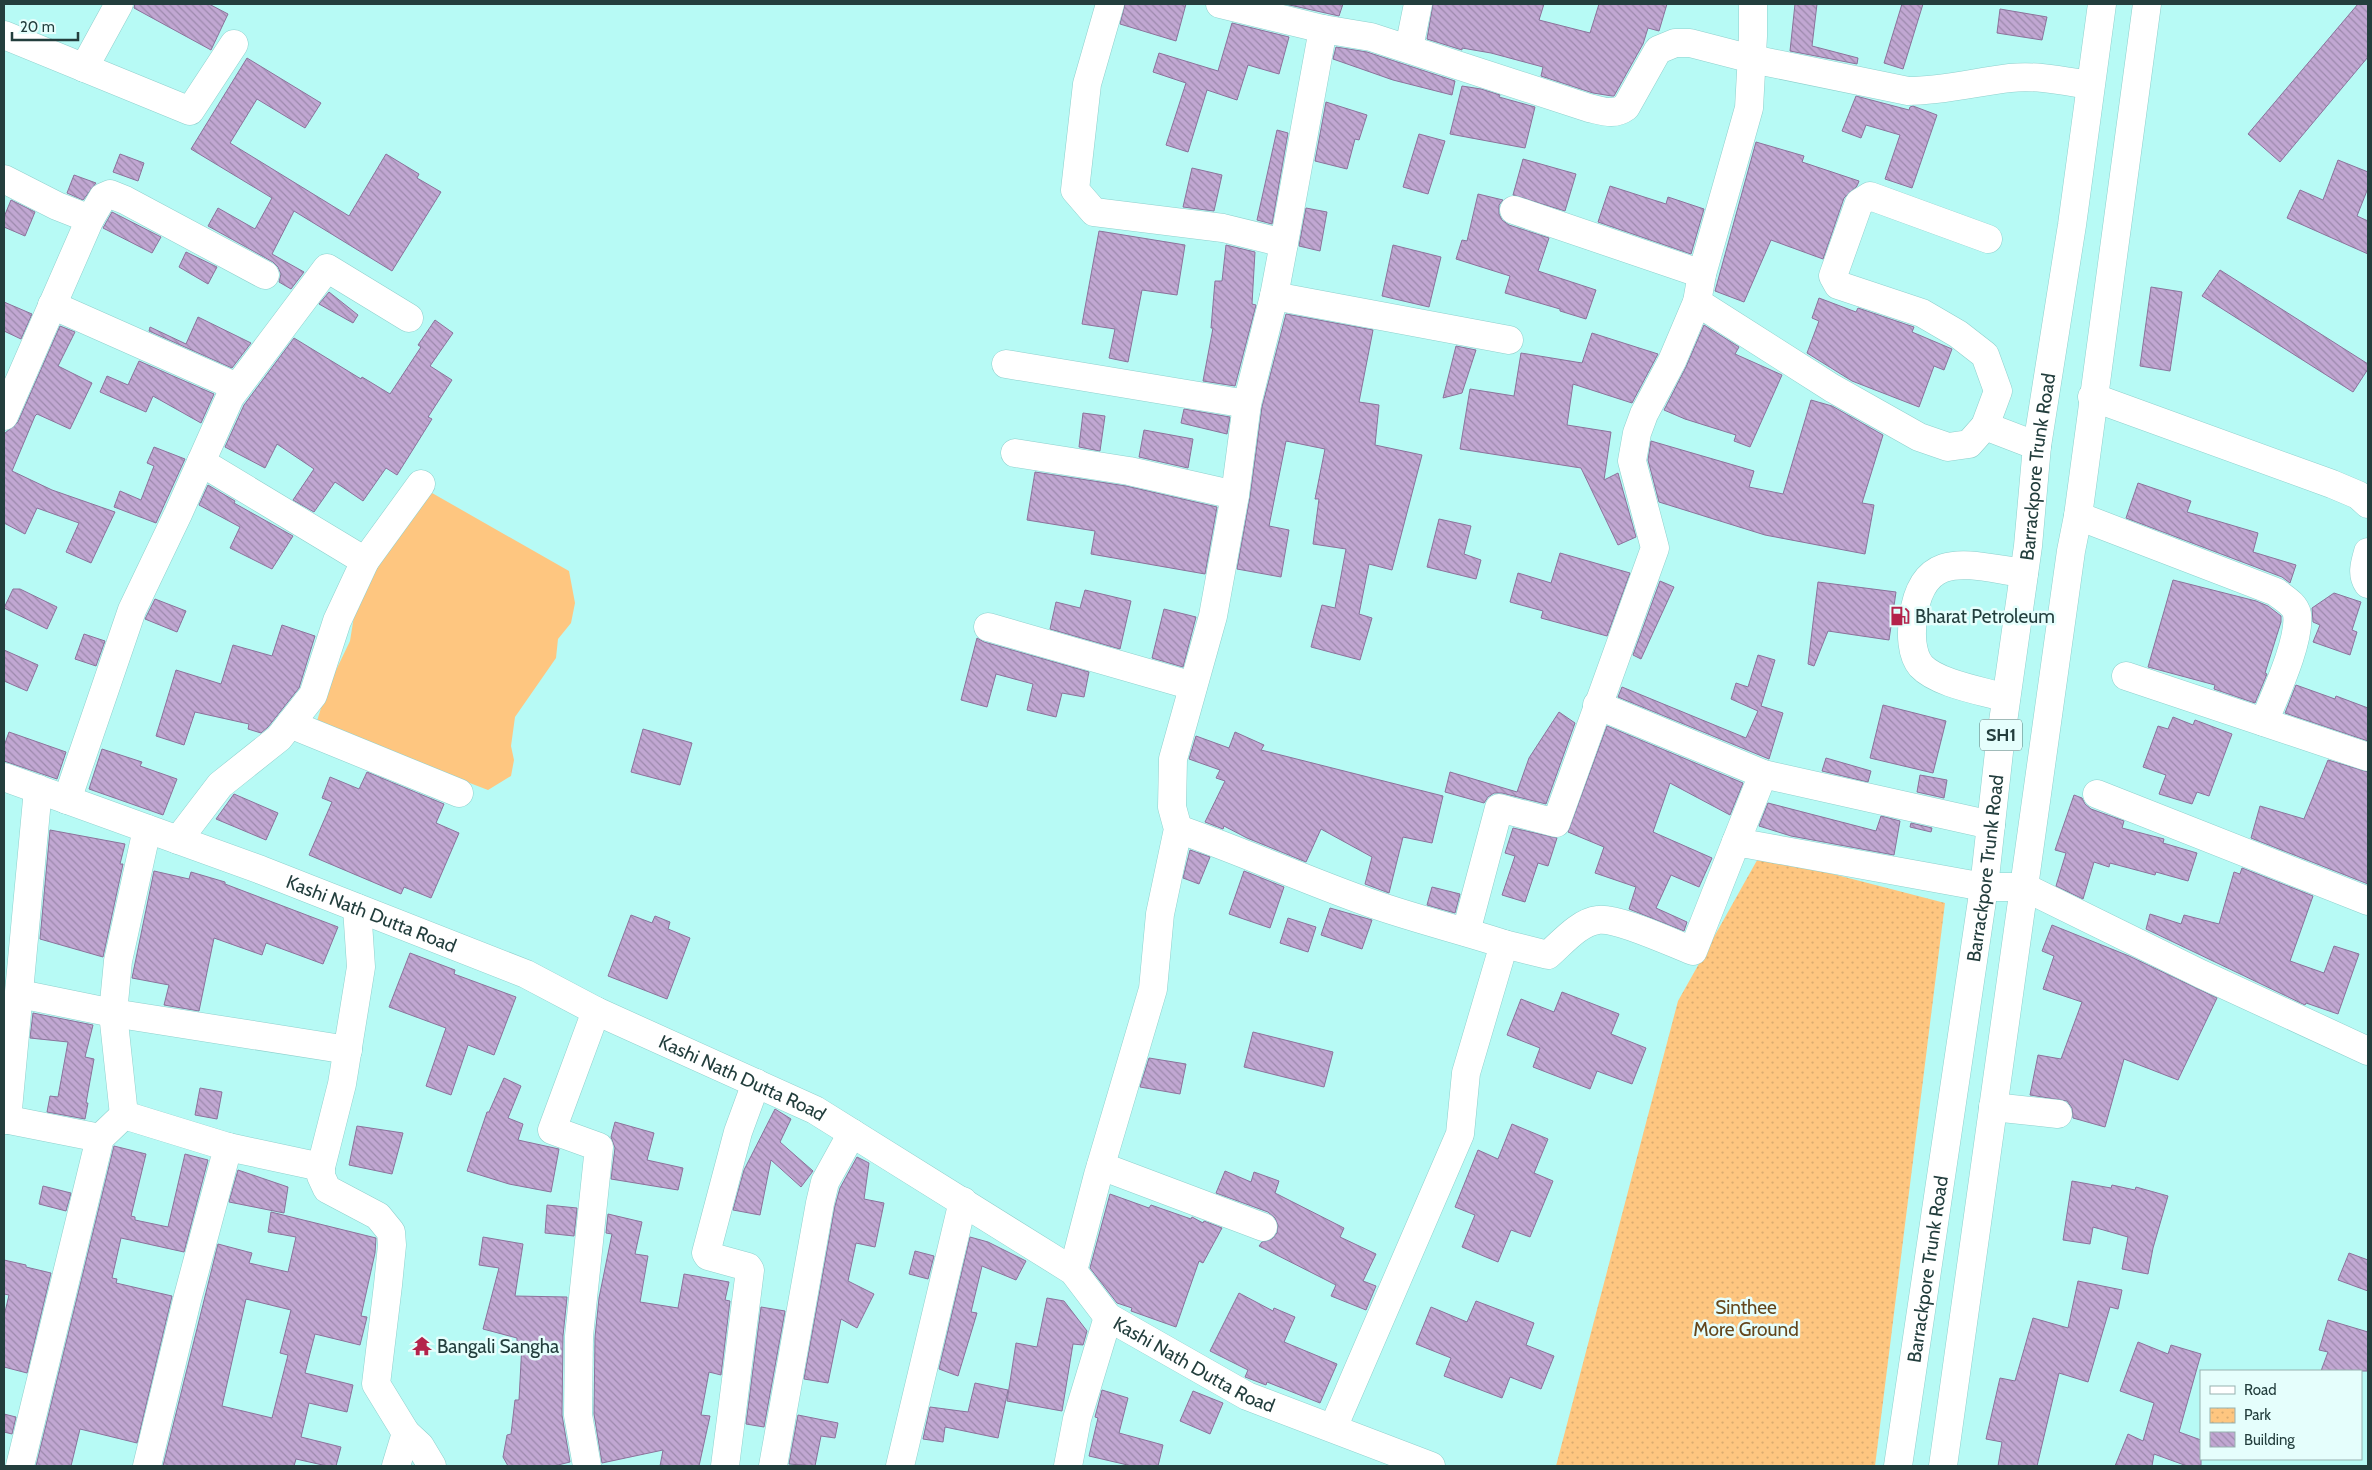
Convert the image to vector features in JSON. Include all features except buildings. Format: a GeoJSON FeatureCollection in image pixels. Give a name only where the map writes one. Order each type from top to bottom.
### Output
{"type":"FeatureCollection","features":[{"type":"Feature","properties":{"kind":"street"},"geometry":{"type":"LineString","coordinates":[[84,68],[119,4]]}},
{"type":"Feature","properties":{"kind":"street"},"geometry":{"type":"LineString","coordinates":[[1110,4],[1087,84],[1075,190],[1094,212],[1223,228],[1284,243]]}},
{"type":"Feature","properties":{"kind":"street"},"geometry":{"type":"LineString","coordinates":[[1220,4],[1323,29],[1371,37],[1571,102],[1612,113],[1619,112],[1626,107],[1658,50],[1665,46],[1690,43],[1752,59],[1908,91],[1926,91],[2011,78],[2038,77],[2090,85]]}},
{"type":"Feature","properties":{"kind":"street"},"geometry":{"type":"LineString","coordinates":[[1409,48],[1418,4]]}},
{"type":"Feature","properties":{"kind":"street"},"geometry":{"type":"LineString","coordinates":[[1466,932],[1499,808],[1556,823],[1655,548],[1632,461],[1637,433],[1644,414],[1672,361],[1698,302],[1702,274],[1749,108],[1753,4]]}},
{"type":"Feature","properties":{"kind":"street","name":"Barrackpore Trunk Road"},"geometry":{"type":"LineString","coordinates":[[1898,1466],[1984,887],[2006,698],[2024,573],[2037,446],[2072,225],[2102,4]]}},
{"type":"Feature","properties":{"kind":"street","name":"SH1"},"geometry":{"type":"LineString","coordinates":[[1943,1466],[2070,551],[2078,516],[2092,397],[2147,4]]}},
{"type":"Feature","properties":{"kind":"street"},"geometry":{"type":"LineString","coordinates":[[1073,1271],[1101,1166],[1154,989],[1160,914],[1178,829],[1172,807],[1173,759],[1212,616],[1235,496],[1248,404],[1274,296],[1323,29]]}},
{"type":"Feature","properties":{"kind":"street"},"geometry":{"type":"LineString","coordinates":[[4,35],[190,111],[234,44]]}},
{"type":"Feature","properties":{"kind":"street"},"geometry":{"type":"LineString","coordinates":[[4,179],[57,206],[90,219]]}},
{"type":"Feature","properties":{"kind":"street"},"geometry":{"type":"LineString","coordinates":[[4,416],[13,368],[52,305],[90,219],[103,197],[110,194],[125,200],[265,275]]}},
{"type":"Feature","properties":{"kind":"street"},"geometry":{"type":"LineString","coordinates":[[1698,302],[1832,388],[1919,437],[1948,447],[1970,444],[1984,426],[1998,391],[1986,355],[1958,334],[1922,313],[1838,285],[1833,276],[1860,202],[1870,196],[1988,239]]}},
{"type":"Feature","properties":{"kind":"street"},"geometry":{"type":"LineString","coordinates":[[1514,210],[1702,274]]}},
{"type":"Feature","properties":{"kind":"street"},"geometry":{"type":"LineString","coordinates":[[67,800],[132,610],[230,397],[237,387],[327,268],[409,318]]}},
{"type":"Feature","properties":{"kind":"street"},"geometry":{"type":"LineString","coordinates":[[1274,296],[1509,340]]}},
{"type":"Feature","properties":{"kind":"street"},"geometry":{"type":"LineString","coordinates":[[52,305],[237,387]]}},
{"type":"Feature","properties":{"kind":"street"},"geometry":{"type":"LineString","coordinates":[[1006,364],[1248,404]]}},
{"type":"Feature","properties":{"kind":"street"},"geometry":{"type":"LineString","coordinates":[[2092,397],[2332,484],[2358,495],[2368,504]]}},
{"type":"Feature","properties":{"kind":"street"},"geometry":{"type":"LineString","coordinates":[[1984,426],[2037,446]]}},
{"type":"Feature","properties":{"kind":"street"},"geometry":{"type":"LineString","coordinates":[[1015,454],[1129,471],[1235,496]]}},
{"type":"Feature","properties":{"kind":"street"},"geometry":{"type":"LineString","coordinates":[[201,462],[364,561]]}},
{"type":"Feature","properties":{"kind":"street"},"geometry":{"type":"LineString","coordinates":[[178,840],[220,785],[278,738],[313,695],[337,621],[364,561],[420,484]]}},
{"type":"Feature","properties":{"kind":"street"},"geometry":{"type":"LineString","coordinates":[[2078,516],[2276,592],[2291,604],[2296,613],[2296,629],[2292,648],[2264,722]]}},
{"type":"Feature","properties":{"kind":"street"},"geometry":{"type":"LineString","coordinates":[[2368,552],[2364,565],[2364,574],[2368,584]]}},
{"type":"Feature","properties":{"kind":"street"},"geometry":{"type":"LineString","coordinates":[[2006,698],[1940,678],[1921,666],[1914,654],[1912,639],[1915,602],[1921,586],[1928,576],[1936,570],[1945,567],[1959,566],[2024,573]]}},
{"type":"Feature","properties":{"kind":"street"},"geometry":{"type":"LineString","coordinates":[[988,627],[1193,686]]}},
{"type":"Feature","properties":{"kind":"street"},"geometry":{"type":"LineString","coordinates":[[2126,676],[2368,757]]}},
{"type":"Feature","properties":{"kind":"street"},"geometry":{"type":"LineString","coordinates":[[1597,705],[1763,774],[1991,825]]}},
{"type":"Feature","properties":{"kind":"street"},"geometry":{"type":"LineString","coordinates":[[290,724],[459,793]]}},
{"type":"Feature","properties":{"kind":"street"},"geometry":{"type":"LineString","coordinates":[[1178,829],[1236,849],[1296,875],[1375,905],[1504,944],[1548,955],[1580,927],[1598,920],[1618,923],[1693,950],[1763,774]]}},
{"type":"Feature","properties":{"kind":"street","name":"Kashi Nath Dutta Road"},"geometry":{"type":"LineString","coordinates":[[4,777],[178,840],[526,974],[596,1011],[815,1110],[1073,1271],[1108,1317],[1247,1396],[1431,1466]]}},
{"type":"Feature","properties":{"kind":"street"},"geometry":{"type":"LineString","coordinates":[[38,789],[14,943],[20,994],[5,1119],[100,1138]]}},
{"type":"Feature","properties":{"kind":"street"},"geometry":{"type":"LineString","coordinates":[[2097,794],[2368,901]]}},
{"type":"Feature","properties":{"kind":"street"},"geometry":{"type":"LineString","coordinates":[[124,1115],[113,1013],[118,961],[147,829]]}},
{"type":"Feature","properties":{"kind":"street"},"geometry":{"type":"LineString","coordinates":[[1736,842],[1984,887],[2024,886],[2201,974],[2368,1051]]}},
{"type":"Feature","properties":{"kind":"street"},"geometry":{"type":"LineString","coordinates":[[356,908],[361,968],[342,1084],[321,1167],[323,1184],[327,1189],[378,1216],[391,1232],[392,1245],[376,1384],[406,1433],[420,1446],[432,1466]]}},
{"type":"Feature","properties":{"kind":"street"},"geometry":{"type":"LineString","coordinates":[[1333,1428],[1460,1134],[1466,1073],[1504,944]]}},
{"type":"Feature","properties":{"kind":"street"},"geometry":{"type":"LineString","coordinates":[[20,994],[113,1013],[348,1050]]}},
{"type":"Feature","properties":{"kind":"street"},"geometry":{"type":"LineString","coordinates":[[587,1466],[578,1415],[578,1336],[599,1147],[552,1130],[596,1011]]}},
{"type":"Feature","properties":{"kind":"street"},"geometry":{"type":"LineString","coordinates":[[725,1466],[750,1270],[748,1267],[708,1256],[706,1253],[736,1140],[756,1083]]}},
{"type":"Feature","properties":{"kind":"street"},"geometry":{"type":"LineString","coordinates":[[1993,1107],[2058,1114]]}},
{"type":"Feature","properties":{"kind":"street"},"geometry":{"type":"LineString","coordinates":[[20,1466],[100,1138],[124,1115]]}},
{"type":"Feature","properties":{"kind":"street"},"geometry":{"type":"LineString","coordinates":[[124,1115],[228,1148],[321,1167]]}},
{"type":"Feature","properties":{"kind":"street"},"geometry":{"type":"LineString","coordinates":[[773,1466],[820,1203],[825,1182],[852,1133]]}},
{"type":"Feature","properties":{"kind":"street"},"geometry":{"type":"LineString","coordinates":[[147,1466],[187,1300],[228,1148]]}},
{"type":"Feature","properties":{"kind":"street"},"geometry":{"type":"LineString","coordinates":[[1101,1166],[1263,1227]]}},
{"type":"Feature","properties":{"kind":"street"},"geometry":{"type":"LineString","coordinates":[[900,1466],[963,1201]]}},
{"type":"Feature","properties":{"kind":"street"},"geometry":{"type":"LineString","coordinates":[[1068,1466],[1077,1419],[1108,1317]]}},
{"type":"Feature","properties":{"kind":"street"},"geometry":{"type":"LineString","coordinates":[[396,1466],[406,1433]]}},
{"type":"Feature","properties":{"kind":"green space"},"geometry":{"type":"Polygon","coordinates":[[[425,489],[569,571],[575,603],[571,623],[558,639],[556,658],[515,717],[511,746],[514,760],[511,776],[488,790],[316,724],[327,689],[350,641],[354,616],[369,578],[425,489]]]}},
{"type":"Feature","properties":{"kind":"green space","name":"Sinthee More Ground"},"geometry":{"type":"Polygon","coordinates":[[[1760,855],[1945,903],[1875,1466],[1556,1466],[1678,1001],[1760,855]]]}},
{"type":"Feature","properties":{"kind":"place","name":"Bharat Petroleum"},"geometry":{"type":"Point","coordinates":[1900,616]}},
{"type":"Feature","properties":{"kind":"place","name":"Bangali Sangha"},"geometry":{"type":"Point","coordinates":[422,1346]}}]}
